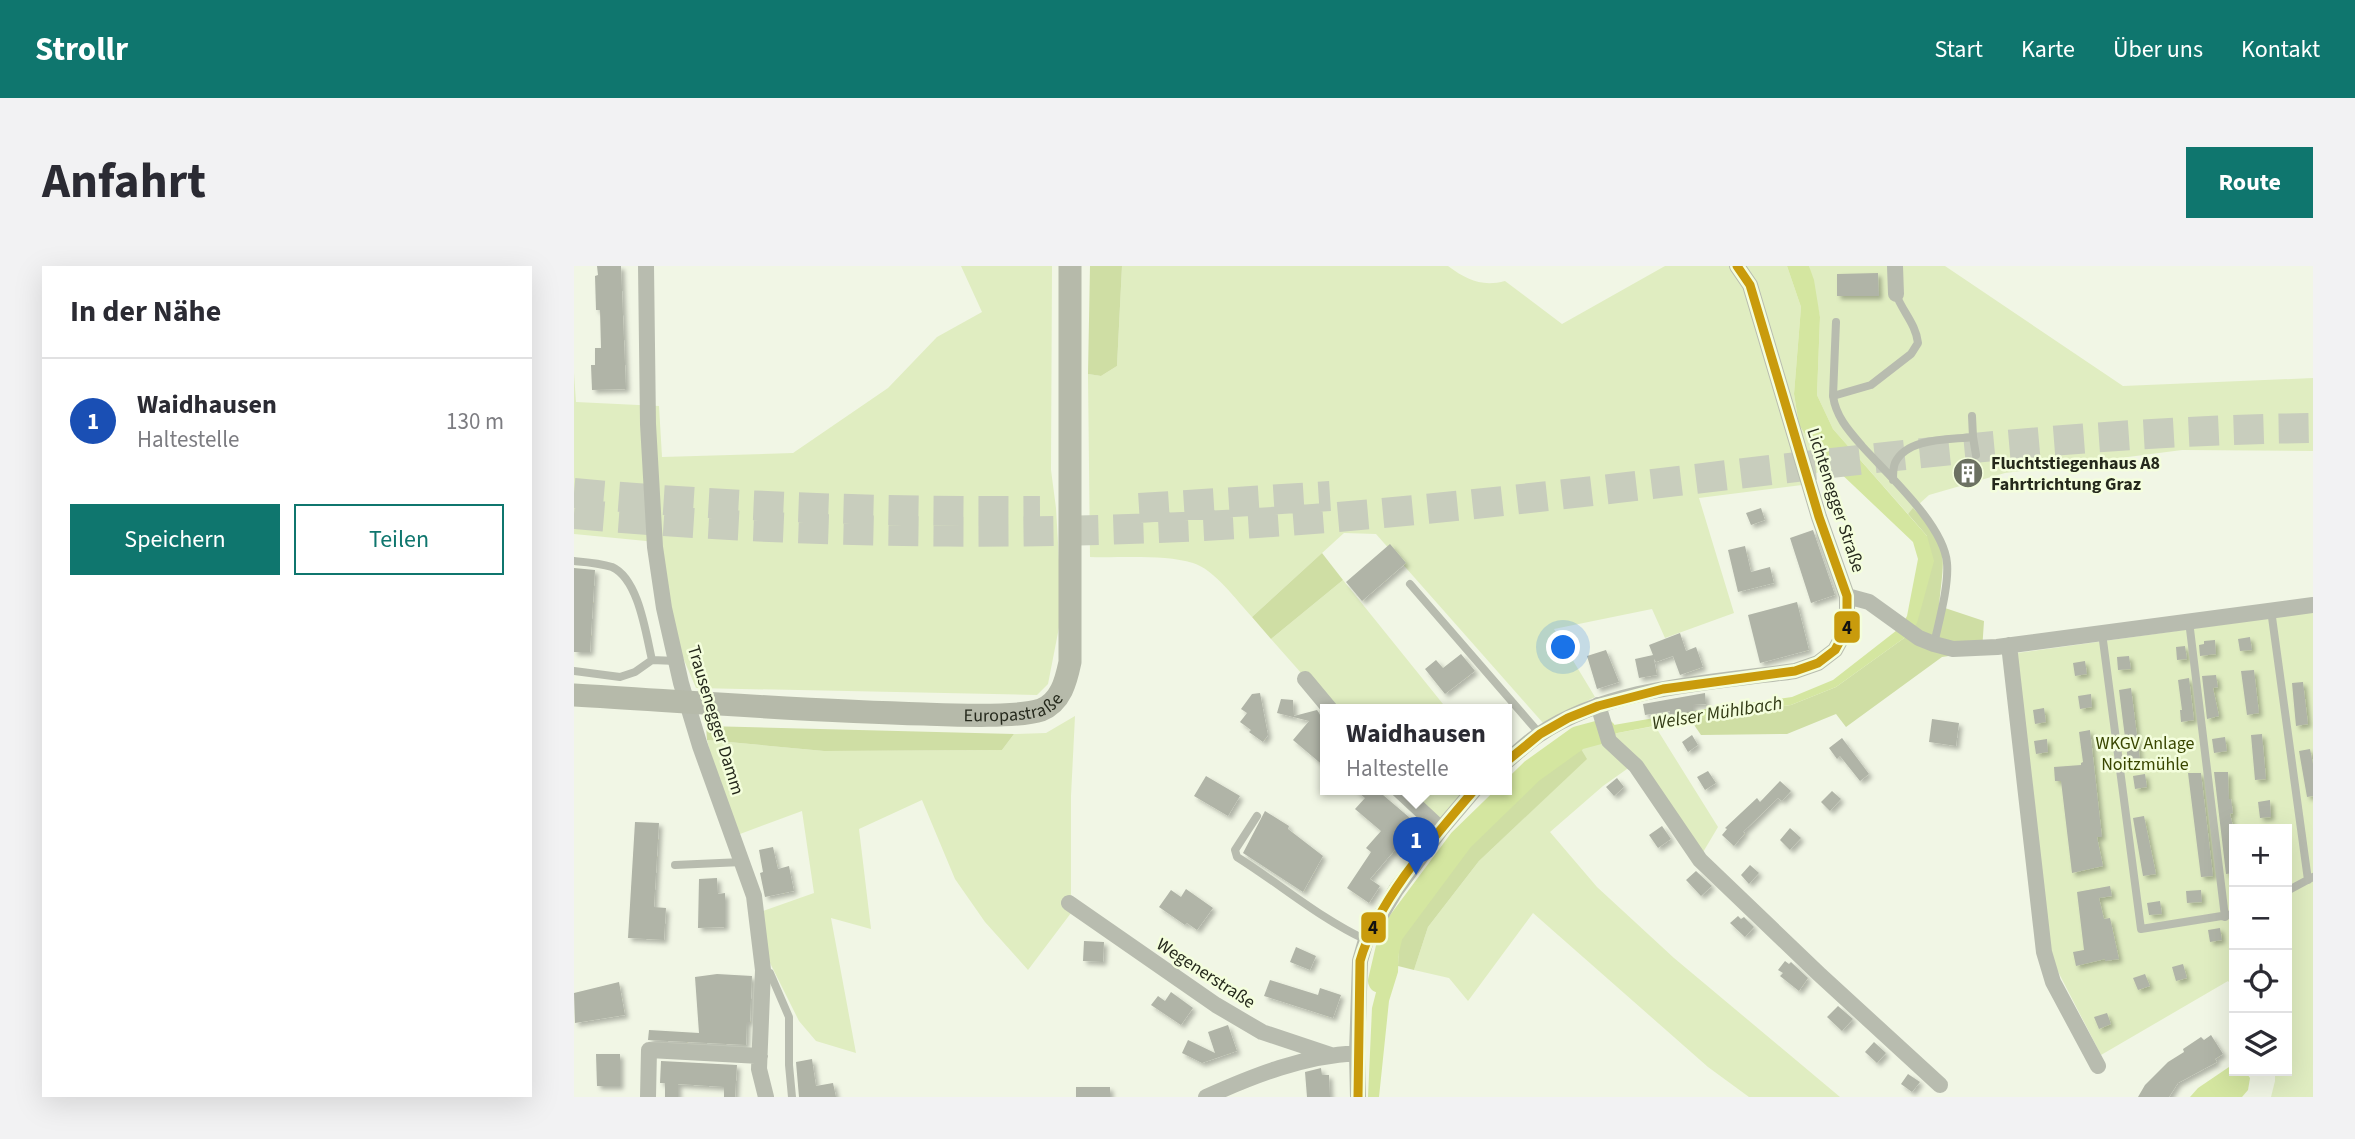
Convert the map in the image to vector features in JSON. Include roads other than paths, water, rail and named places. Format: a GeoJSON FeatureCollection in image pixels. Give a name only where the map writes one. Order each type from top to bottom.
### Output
{"type":"FeatureCollection","features":[{"type":"Feature","properties":{"kind":"street","name":"Trausenegger Damm"},"geometry":{"type":"LineString","coordinates":[[646,266],[648,424],[655,547],[664,608],[687,702],[754,896],[762,970],[759,1069],[766,1097]]}},
{"type":"Feature","properties":{"kind":"street","name":"Europastraße"},"geometry":{"type":"LineString","coordinates":[[574,695],[861,713],[946,715],[1026,713],[1043,709],[1056,700],[1066,683],[1070,663],[1070,266]]}},
{"type":"Feature","properties":{"kind":"street","name":"Lichtenegger Straße"},"geometry":{"type":"LineString","coordinates":[[1512,757],[1540,734],[1570,717],[1600,712],[1629,695],[1795,671],[1818,663],[1835,650],[1847,628],[1847,596],[1819,517],[1750,285],[1737,266]]}},
{"type":"Feature","properties":{"kind":"street"},"geometry":{"type":"LineString","coordinates":[[1895,266],[1896,293]]}},
{"type":"Feature","properties":{"kind":"street"},"geometry":{"type":"LineString","coordinates":[[1847,596],[1880,608],[1926,641],[1953,649],[2010,645],[2313,605]]}},
{"type":"Feature","properties":{"kind":"street"},"geometry":{"type":"LineString","coordinates":[[2010,645],[2044,952],[2053,982],[2098,1066]]}},
{"type":"Feature","properties":{"kind":"street"},"geometry":{"type":"LineString","coordinates":[[1306,679],[1326,704]]}},
{"type":"Feature","properties":{"kind":"street"},"geometry":{"type":"LineString","coordinates":[[1600,712],[1608,741],[1636,766],[1700,860],[1940,1085]]}},
{"type":"Feature","properties":{"kind":"street"},"geometry":{"type":"LineString","coordinates":[[1404,795],[1441,829]]}},
{"type":"Feature","properties":{"kind":"street"},"geometry":{"type":"LineString","coordinates":[[1358,1097],[1360,961],[1366,940],[1396,890],[1470,795]]}},
{"type":"Feature","properties":{"kind":"street","name":"Wegenerstraße"},"geometry":{"type":"LineString","coordinates":[[1069,903],[1239,1019],[1262,1032],[1331,1055]]}},
{"type":"Feature","properties":{"kind":"street"},"geometry":{"type":"LineString","coordinates":[[648,1097],[649,1050],[760,1056]]}},
{"type":"Feature","properties":{"kind":"street"},"geometry":{"type":"LineString","coordinates":[[1206,1097],[1260,1073],[1331,1055],[1357,1053]]}},
{"type":"Feature","properties":{"kind":"lane"},"geometry":{"type":"LineString","coordinates":[[1833,396],[1871,385],[1911,354],[1918,343],[1917,331],[1900,305],[1896,293]]}},
{"type":"Feature","properties":{"kind":"lane"},"geometry":{"type":"LineString","coordinates":[[1836,323],[1833,396],[1835,410],[1847,429],[1940,537],[1947,563],[1943,601],[1926,641]]}},
{"type":"Feature","properties":{"kind":"lane"},"geometry":{"type":"LineString","coordinates":[[1972,416],[1976,455]]}},
{"type":"Feature","properties":{"kind":"lane"},"geometry":{"type":"LineString","coordinates":[[1893,480],[1894,464],[1905,451],[1921,444],[1973,437]]}},
{"type":"Feature","properties":{"kind":"lane"},"geometry":{"type":"LineString","coordinates":[[574,561],[613,568],[624,577],[639,603],[652,660]]}},
{"type":"Feature","properties":{"kind":"lane"},"geometry":{"type":"LineString","coordinates":[[1410,584],[1540,734]]}},
{"type":"Feature","properties":{"kind":"lane"},"geometry":{"type":"LineString","coordinates":[[2271,610],[2310,878],[2292,888]]}},
{"type":"Feature","properties":{"kind":"lane"},"geometry":{"type":"LineString","coordinates":[[2189,621],[2224,917]]}},
{"type":"Feature","properties":{"kind":"lane"},"geometry":{"type":"LineString","coordinates":[[2102,633],[2141,929],[2229,916]]}},
{"type":"Feature","properties":{"kind":"lane"},"geometry":{"type":"LineString","coordinates":[[574,671],[620,677],[635,672],[652,660],[676,661]]}},
{"type":"Feature","properties":{"kind":"lane"},"geometry":{"type":"LineString","coordinates":[[1256,816],[1235,850],[1237,857],[1323,917],[1366,940]]}},
{"type":"Feature","properties":{"kind":"lane"},"geometry":{"type":"LineString","coordinates":[[675,865],[743,862]]}},
{"type":"Feature","properties":{"kind":"lane"},"geometry":{"type":"LineString","coordinates":[[762,970],[770,973],[789,1017],[792,1097]]}},
{"type":"Feature","properties":{"kind":"water"},"geometry":{"type":"Polygon","coordinates":[[[1787,266],[1809,266],[1814,280],[1820,317],[1817,395],[1833,429],[1927,536],[1934,561],[1917,623],[1907,636],[1836,687],[1791,705],[1690,719],[1607,735],[1578,744],[1533,777],[1464,845],[1399,940],[1398,972],[1389,1001],[1379,1097],[1368,1097],[1372,1008],[1391,934],[1461,840],[1507,795],[1512,795],[1512,790],[1532,771],[1578,738],[1608,726],[1792,697],[1833,680],[1901,627],[1907,616],[1918,559],[1913,542],[1815,449],[1799,425],[1794,394],[1801,307],[1787,266]]]}},
{"type":"Feature","properties":{"kind":"water"},"geometry":{"type":"Polygon","coordinates":[[[2229,1067],[2229,1076],[2250,1078],[2248,1090],[2242,1097],[2190,1097],[2198,1088],[2229,1067]]]}},
{"type":"Feature","properties":{"kind":"waterway","name":"Welser Mühlbach"},"geometry":{"type":"LineString","coordinates":[[1512,790],[1532,771],[1578,738],[1604,731]]}},
{"type":"Feature","properties":{"kind":"waterway","name":"Welser Mühlbach"},"geometry":{"type":"LineString","coordinates":[[1380,981],[1391,934],[1461,840],[1507,795]]}},
{"type":"Feature","properties":{"kind":"tunnel"},"geometry":{"type":"LineString","coordinates":[[574,514],[745,526],[916,531],[1001,532],[1257,523],[1521,499],[2048,441],[2180,432],[2313,428]]}},
{"type":"Feature","properties":{"kind":"tunnel"},"geometry":{"type":"LineString","coordinates":[[574,493],[807,508],[1040,511]]}},
{"type":"Feature","properties":{"kind":"tunnel"},"geometry":{"type":"LineString","coordinates":[[1139,508],[1330,496]]}},
{"type":"Feature","properties":{"kind":"place","name":"Fluchtstiegenhaus A8 Fahrtrichtung Graz"},"geometry":{"type":"Point","coordinates":[1968,473]}},
{"type":"Feature","properties":{"kind":"place","name":"Waidhausen"},"geometry":{"type":"Point","coordinates":[1416,875]}},
{"type":"Feature","properties":{"kind":"park label","name":"WKGV Anlage Noitzmühle"},"geometry":{"type":"Point","coordinates":[2145,753]}}]}
